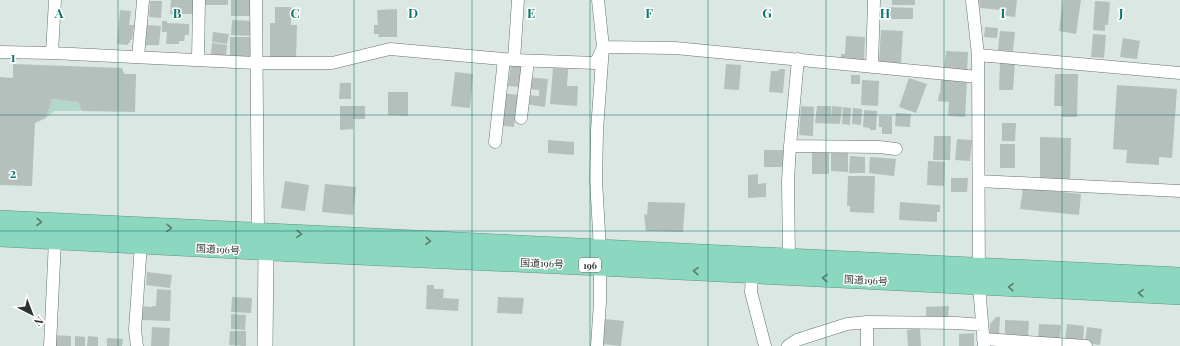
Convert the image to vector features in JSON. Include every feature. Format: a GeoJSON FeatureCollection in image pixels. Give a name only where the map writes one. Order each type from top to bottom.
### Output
{"type":"FeatureCollection","features":[{"type":"Feature","properties":{"kind":"highway","name":"国道196号"},"geometry":{"type":"LineString","coordinates":[[0,220],[258,232],[600,258],[752,274],[979,277],[1180,277]]}},
{"type":"Feature","properties":{"kind":"highway","name":"国道196号"},"geometry":{"type":"LineString","coordinates":[[0,237],[266,251],[600,258],[789,259],[1180,295]]}},
{"type":"Feature","properties":{"kind":"street"},"geometry":{"type":"LineString","coordinates":[[52,53],[55,0]]}},
{"type":"Feature","properties":{"kind":"street"},"geometry":{"type":"LineString","coordinates":[[198,60],[199,0]]}},
{"type":"Feature","properties":{"kind":"street"},"geometry":{"type":"LineString","coordinates":[[256,0],[258,232],[266,251],[265,346]]}},
{"type":"Feature","properties":{"kind":"street"},"geometry":{"type":"LineString","coordinates":[[495,142],[518,0]]}},
{"type":"Feature","properties":{"kind":"street"},"geometry":{"type":"LineString","coordinates":[[597,346],[600,302],[600,258],[596,173],[597,130],[603,47],[598,0]]}},
{"type":"Feature","properties":{"kind":"street"},"geometry":{"type":"LineString","coordinates":[[872,66],[874,0]]}},
{"type":"Feature","properties":{"kind":"street"},"geometry":{"type":"LineString","coordinates":[[972,0],[978,56],[979,277],[983,343],[1086,346]]}},
{"type":"Feature","properties":{"kind":"street"},"geometry":{"type":"LineString","coordinates":[[138,57],[143,1]]}},
{"type":"Feature","properties":{"kind":"street"},"geometry":{"type":"LineString","coordinates":[[0,52],[52,53],[256,63],[332,63],[390,49],[509,60],[596,63],[603,47]]}},
{"type":"Feature","properties":{"kind":"street"},"geometry":{"type":"LineString","coordinates":[[603,47],[675,48],[978,77]]}},
{"type":"Feature","properties":{"kind":"street"},"geometry":{"type":"LineString","coordinates":[[978,56],[1180,73]]}},
{"type":"Feature","properties":{"kind":"street"},"geometry":{"type":"LineString","coordinates":[[789,259],[788,182],[798,59]]}},
{"type":"Feature","properties":{"kind":"street"},"geometry":{"type":"LineString","coordinates":[[521,118],[528,60]]}},
{"type":"Feature","properties":{"kind":"street"},"geometry":{"type":"LineString","coordinates":[[790,146],[879,147],[896,149]]}},
{"type":"Feature","properties":{"kind":"street"},"geometry":{"type":"LineString","coordinates":[[979,181],[1180,191]]}},
{"type":"Feature","properties":{"kind":"street"},"geometry":{"type":"LineString","coordinates":[[50,346],[55,240]]}},
{"type":"Feature","properties":{"kind":"street"},"geometry":{"type":"LineString","coordinates":[[136,346],[135,330],[141,244]]}},
{"type":"Feature","properties":{"kind":"street"},"geometry":{"type":"LineString","coordinates":[[752,274],[751,292],[765,346]]}},
{"type":"Feature","properties":{"kind":"street"},"geometry":{"type":"LineString","coordinates":[[788,346],[797,340],[847,324],[867,322],[957,323],[982,325]]}},
{"type":"Feature","properties":{"kind":"street"},"geometry":{"type":"LineString","coordinates":[[867,322],[867,346]]}},
{"type":"Feature","properties":{"kind":"green space"},"geometry":{"type":"Polygon","coordinates":[[[52,99],[78,102],[82,111],[54,111],[46,118],[52,99]]]}},
{"type":"Feature","properties":{"kind":"building"},"geometry":{"type":"Polygon","coordinates":[[[171,0],[193,0],[193,14],[170,14],[171,0]]]}},
{"type":"Feature","properties":{"kind":"building"},"geometry":{"type":"Polygon","coordinates":[[[204,0],[228,0],[228,5],[204,5],[204,0]]]}},
{"type":"Feature","properties":{"kind":"building"},"geometry":{"type":"Polygon","coordinates":[[[231,0],[252,0],[252,16],[231,16],[231,0]]]}},
{"type":"Feature","properties":{"kind":"building"},"geometry":{"type":"Polygon","coordinates":[[[892,0],[915,0],[915,5],[892,5],[892,0]]]}},
{"type":"Feature","properties":{"kind":"building"},"geometry":{"type":"Polygon","coordinates":[[[979,0],[1017,0],[1015,17],[1000,15],[1001,10],[980,8],[979,0]]]}},
{"type":"Feature","properties":{"kind":"building"},"geometry":{"type":"Polygon","coordinates":[[[1063,0],[1081,0],[1076,34],[1059,31],[1063,0]]]}},
{"type":"Feature","properties":{"kind":"building"},"geometry":{"type":"Polygon","coordinates":[[[150,1],[162,1],[161,18],[149,17],[150,1]]]}},
{"type":"Feature","properties":{"kind":"building"},"geometry":{"type":"Polygon","coordinates":[[[1095,1],[1110,2],[1108,25],[1105,25],[1105,31],[1093,30],[1095,1]]]}},
{"type":"Feature","properties":{"kind":"building"},"geometry":{"type":"Polygon","coordinates":[[[275,7],[291,7],[291,25],[297,25],[296,60],[270,60],[270,23],[275,23],[275,7]]]}},
{"type":"Feature","properties":{"kind":"building"},"geometry":{"type":"Polygon","coordinates":[[[886,7],[913,8],[913,19],[886,19],[886,7]]]}},
{"type":"Feature","properties":{"kind":"building"},"geometry":{"type":"Polygon","coordinates":[[[397,9],[397,37],[378,37],[379,34],[374,34],[374,25],[378,25],[377,10],[397,9]]]}},
{"type":"Feature","properties":{"kind":"building"},"geometry":{"type":"Polygon","coordinates":[[[120,10],[131,11],[129,25],[134,25],[132,40],[130,40],[128,45],[117,44],[120,10]]]}},
{"type":"Feature","properties":{"kind":"building"},"geometry":{"type":"Polygon","coordinates":[[[232,20],[253,21],[252,36],[231,35],[232,20]]]}},
{"type":"Feature","properties":{"kind":"building"},"geometry":{"type":"Polygon","coordinates":[[[162,21],[167,21],[167,23],[189,24],[189,35],[185,35],[184,41],[179,41],[179,44],[166,44],[167,32],[162,32],[162,21]]]}},
{"type":"Feature","properties":{"kind":"building"},"geometry":{"type":"Polygon","coordinates":[[[146,25],[161,26],[159,45],[145,45],[146,25]]]}},
{"type":"Feature","properties":{"kind":"building"},"geometry":{"type":"Polygon","coordinates":[[[985,27],[998,28],[997,38],[984,37],[985,27]]]}},
{"type":"Feature","properties":{"kind":"building"},"geometry":{"type":"Polygon","coordinates":[[[881,30],[903,31],[901,63],[879,62],[881,30]]]}},
{"type":"Feature","properties":{"kind":"building"},"geometry":{"type":"Polygon","coordinates":[[[1000,31],[1015,32],[1013,51],[998,50],[1000,31]]]}},
{"type":"Feature","properties":{"kind":"building"},"geometry":{"type":"Polygon","coordinates":[[[213,32],[229,34],[227,44],[212,42],[213,32]]]}},
{"type":"Feature","properties":{"kind":"building"},"geometry":{"type":"Polygon","coordinates":[[[1093,34],[1106,35],[1104,58],[1091,57],[1093,34]]]}},
{"type":"Feature","properties":{"kind":"building"},"geometry":{"type":"Polygon","coordinates":[[[846,36],[865,37],[864,63],[841,62],[841,54],[845,54],[846,36]]]}},
{"type":"Feature","properties":{"kind":"building"},"geometry":{"type":"Polygon","coordinates":[[[230,37],[251,37],[250,58],[230,57],[230,37]]]}},
{"type":"Feature","properties":{"kind":"building"},"geometry":{"type":"Polygon","coordinates":[[[1123,38],[1140,41],[1137,59],[1120,57],[1123,38]]]}},
{"type":"Feature","properties":{"kind":"building"},"geometry":{"type":"Polygon","coordinates":[[[212,43],[227,45],[226,56],[211,54],[212,43]]]}},
{"type":"Feature","properties":{"kind":"building"},"geometry":{"type":"Polygon","coordinates":[[[946,51],[968,52],[967,72],[944,70],[946,51]]]}},
{"type":"Feature","properties":{"kind":"building"},"geometry":{"type":"Polygon","coordinates":[[[1000,62],[1015,63],[1013,90],[999,90],[1000,62]]]}},
{"type":"Feature","properties":{"kind":"building"},"geometry":{"type":"Polygon","coordinates":[[[13,64],[122,68],[124,74],[136,74],[135,112],[82,111],[78,102],[52,99],[46,118],[35,123],[32,186],[0,185],[0,77],[13,78],[13,64]]]}},
{"type":"Feature","properties":{"kind":"building"},"geometry":{"type":"Polygon","coordinates":[[[511,64],[522,66],[519,87],[508,86],[511,64]]]}},
{"type":"Feature","properties":{"kind":"building"},"geometry":{"type":"Polygon","coordinates":[[[726,64],[741,65],[739,90],[724,89],[726,64]]]}},
{"type":"Feature","properties":{"kind":"building"},"geometry":{"type":"Polygon","coordinates":[[[553,68],[568,69],[567,86],[578,86],[577,106],[550,104],[553,68]]]}},
{"type":"Feature","properties":{"kind":"building"},"geometry":{"type":"Polygon","coordinates":[[[779,69],[785,69],[783,93],[769,92],[771,71],[779,71],[779,69]]]}},
{"type":"Feature","properties":{"kind":"building"},"geometry":{"type":"Polygon","coordinates":[[[455,72],[473,74],[470,108],[451,106],[455,72]]]}},
{"type":"Feature","properties":{"kind":"building"},"geometry":{"type":"Polygon","coordinates":[[[1055,74],[1078,74],[1077,117],[1062,117],[1063,106],[1054,106],[1055,74]]]}},
{"type":"Feature","properties":{"kind":"building"},"geometry":{"type":"Polygon","coordinates":[[[851,75],[860,75],[860,84],[851,84],[851,75]]]}},
{"type":"Feature","properties":{"kind":"building"},"geometry":{"type":"Polygon","coordinates":[[[528,77],[548,79],[545,107],[525,104],[526,95],[539,96],[539,90],[526,89],[528,77]]]}},
{"type":"Feature","properties":{"kind":"building"},"geometry":{"type":"Polygon","coordinates":[[[909,78],[927,84],[916,113],[899,107],[909,78]]]}},
{"type":"Feature","properties":{"kind":"building"},"geometry":{"type":"Polygon","coordinates":[[[941,79],[967,80],[965,117],[948,116],[949,102],[938,101],[941,79]]]}},
{"type":"Feature","properties":{"kind":"building"},"geometry":{"type":"Polygon","coordinates":[[[862,80],[879,81],[878,106],[861,105],[862,80]]]}},
{"type":"Feature","properties":{"kind":"building"},"geometry":{"type":"Polygon","coordinates":[[[340,83],[351,83],[351,99],[339,99],[340,83]]]}},
{"type":"Feature","properties":{"kind":"building"},"geometry":{"type":"Polygon","coordinates":[[[1117,85],[1177,89],[1172,158],[1159,157],[1159,165],[1126,163],[1127,150],[1113,149],[1117,85]]]}},
{"type":"Feature","properties":{"kind":"building"},"geometry":{"type":"Polygon","coordinates":[[[388,92],[408,92],[408,116],[388,115],[388,92]]]}},
{"type":"Feature","properties":{"kind":"building"},"geometry":{"type":"Polygon","coordinates":[[[503,93],[518,95],[514,127],[499,125],[503,93]]]}},
{"type":"Feature","properties":{"kind":"building"},"geometry":{"type":"Polygon","coordinates":[[[340,106],[365,106],[365,119],[353,119],[353,129],[340,130],[340,106]]]}},
{"type":"Feature","properties":{"kind":"building"},"geometry":{"type":"Polygon","coordinates":[[[801,106],[814,107],[813,136],[799,135],[801,106]]]}},
{"type":"Feature","properties":{"kind":"building"},"geometry":{"type":"Polygon","coordinates":[[[817,106],[831,106],[831,120],[832,106],[842,107],[840,124],[815,123],[817,106]]]}},
{"type":"Feature","properties":{"kind":"building"},"geometry":{"type":"Polygon","coordinates":[[[843,107],[851,108],[850,125],[842,124],[843,107]]]}},
{"type":"Feature","properties":{"kind":"building"},"geometry":{"type":"Polygon","coordinates":[[[853,108],[862,109],[861,125],[852,124],[853,108]]]}},
{"type":"Feature","properties":{"kind":"building"},"geometry":{"type":"Polygon","coordinates":[[[864,110],[877,111],[876,130],[870,130],[870,128],[863,127],[864,110]]]}},
{"type":"Feature","properties":{"kind":"building"},"geometry":{"type":"Polygon","coordinates":[[[896,113],[911,114],[910,127],[895,126],[896,113]]]}},
{"type":"Feature","properties":{"kind":"building"},"geometry":{"type":"Polygon","coordinates":[[[879,116],[892,116],[892,134],[882,134],[882,127],[879,127],[879,116]]]}},
{"type":"Feature","properties":{"kind":"building"},"geometry":{"type":"Polygon","coordinates":[[[1002,123],[1016,123],[1015,141],[1002,141],[1002,123]]]}},
{"type":"Feature","properties":{"kind":"building"},"geometry":{"type":"Polygon","coordinates":[[[934,136],[951,136],[950,160],[933,160],[934,136]]]}},
{"type":"Feature","properties":{"kind":"building"},"geometry":{"type":"Polygon","coordinates":[[[1040,137],[1071,138],[1070,182],[1040,180],[1040,137]]]}},
{"type":"Feature","properties":{"kind":"building"},"geometry":{"type":"Polygon","coordinates":[[[957,139],[972,140],[970,161],[955,160],[957,139]]]}},
{"type":"Feature","properties":{"kind":"building"},"geometry":{"type":"Polygon","coordinates":[[[548,140],[574,142],[574,155],[548,153],[548,140]]]}},
{"type":"Feature","properties":{"kind":"building"},"geometry":{"type":"Polygon","coordinates":[[[1000,144],[1015,144],[1015,168],[1000,168],[1000,144]]]}},
{"type":"Feature","properties":{"kind":"building"},"geometry":{"type":"Polygon","coordinates":[[[812,149],[829,149],[829,174],[812,174],[812,149]]]}},
{"type":"Feature","properties":{"kind":"building"},"geometry":{"type":"Polygon","coordinates":[[[764,150],[784,150],[784,167],[764,167],[764,150]]]}},
{"type":"Feature","properties":{"kind":"building"},"geometry":{"type":"Polygon","coordinates":[[[831,152],[848,153],[848,172],[831,171],[831,152]]]}},
{"type":"Feature","properties":{"kind":"building"},"geometry":{"type":"Polygon","coordinates":[[[850,156],[865,157],[865,173],[849,173],[850,156]]]}},
{"type":"Feature","properties":{"kind":"building"},"geometry":{"type":"Polygon","coordinates":[[[870,157],[896,159],[894,176],[869,173],[870,157]]]}},
{"type":"Feature","properties":{"kind":"building"},"geometry":{"type":"Polygon","coordinates":[[[928,161],[945,162],[944,186],[927,185],[928,161]]]}},
{"type":"Feature","properties":{"kind":"building"},"geometry":{"type":"Polygon","coordinates":[[[758,174],[758,184],[766,183],[766,197],[748,198],[748,175],[758,174]]]}},
{"type":"Feature","properties":{"kind":"building"},"geometry":{"type":"Polygon","coordinates":[[[848,176],[875,176],[874,213],[850,212],[850,206],[847,206],[848,176]]]}},
{"type":"Feature","properties":{"kind":"building"},"geometry":{"type":"Polygon","coordinates":[[[951,178],[968,178],[967,192],[951,192],[951,178]]]}},
{"type":"Feature","properties":{"kind":"building"},"geometry":{"type":"Polygon","coordinates":[[[285,181],[309,185],[305,211],[281,208],[285,181]]]}},
{"type":"Feature","properties":{"kind":"building"},"geometry":{"type":"Polygon","coordinates":[[[325,184],[356,187],[353,215],[322,212],[325,184]]]}},
{"type":"Feature","properties":{"kind":"building"},"geometry":{"type":"Polygon","coordinates":[[[1023,188],[1081,194],[1079,215],[1020,209],[1023,188]]]}},
{"type":"Feature","properties":{"kind":"building"},"geometry":{"type":"Polygon","coordinates":[[[648,202],[685,203],[683,232],[646,231],[644,214],[647,215],[648,202]]]}},
{"type":"Feature","properties":{"kind":"building"},"geometry":{"type":"Polygon","coordinates":[[[900,202],[940,205],[940,212],[937,212],[937,222],[899,220],[900,202]]]}},
{"type":"Feature","properties":{"kind":"building"},"geometry":{"type":"Polygon","coordinates":[[[147,272],[172,275],[170,288],[146,285],[147,272]]]}},
{"type":"Feature","properties":{"kind":"building"},"geometry":{"type":"Polygon","coordinates":[[[427,285],[434,285],[434,289],[444,289],[443,298],[459,299],[458,311],[426,309],[427,285]]]}},
{"type":"Feature","properties":{"kind":"building"},"geometry":{"type":"Polygon","coordinates":[[[157,289],[171,290],[170,321],[140,320],[141,306],[156,306],[157,289]]]}},
{"type":"Feature","properties":{"kind":"building"},"geometry":{"type":"Polygon","coordinates":[[[232,297],[252,298],[251,313],[231,312],[232,297]]]}},
{"type":"Feature","properties":{"kind":"building"},"geometry":{"type":"Polygon","coordinates":[[[498,297],[524,298],[522,314],[497,313],[498,297]]]}},
{"type":"Feature","properties":{"kind":"building"},"geometry":{"type":"Polygon","coordinates":[[[949,306],[948,319],[926,320],[926,307],[949,306]]]}},
{"type":"Feature","properties":{"kind":"building"},"geometry":{"type":"Polygon","coordinates":[[[231,314],[246,315],[245,330],[231,329],[231,314]]]}},
{"type":"Feature","properties":{"kind":"building"},"geometry":{"type":"Polygon","coordinates":[[[996,317],[1000,317],[999,336],[989,336],[990,324],[996,317]]]}},
{"type":"Feature","properties":{"kind":"building"},"geometry":{"type":"Polygon","coordinates":[[[605,319],[624,321],[621,346],[602,344],[605,319]]]}},
{"type":"Feature","properties":{"kind":"building"},"geometry":{"type":"Polygon","coordinates":[[[1005,320],[1029,321],[1028,337],[1005,336],[1005,320]]]}},
{"type":"Feature","properties":{"kind":"building"},"geometry":{"type":"Polygon","coordinates":[[[1039,324],[1061,325],[1060,341],[1038,340],[1039,324]]]}},
{"type":"Feature","properties":{"kind":"building"},"geometry":{"type":"Polygon","coordinates":[[[1067,324],[1084,326],[1083,342],[1065,340],[1067,324]]]}},
{"type":"Feature","properties":{"kind":"building"},"geometry":{"type":"Polygon","coordinates":[[[152,327],[170,328],[169,346],[151,346],[152,327]]]}},
{"type":"Feature","properties":{"kind":"building"},"geometry":{"type":"Polygon","coordinates":[[[1087,327],[1102,329],[1100,345],[1085,343],[1087,327]]]}},
{"type":"Feature","properties":{"kind":"building"},"geometry":{"type":"Polygon","coordinates":[[[920,328],[921,346],[908,346],[907,330],[920,328]]]}},
{"type":"Feature","properties":{"kind":"building"},"geometry":{"type":"Polygon","coordinates":[[[230,331],[246,331],[246,346],[229,345],[230,331]]]}},
{"type":"Feature","properties":{"kind":"building"},"geometry":{"type":"Polygon","coordinates":[[[974,333],[974,346],[959,346],[959,334],[974,333]]]}},
{"type":"Feature","properties":{"kind":"building"},"geometry":{"type":"Polygon","coordinates":[[[54,335],[71,336],[71,346],[54,346],[54,335]]]}},
{"type":"Feature","properties":{"kind":"building"},"geometry":{"type":"Polygon","coordinates":[[[75,336],[85,337],[85,346],[75,346],[75,336]]]}},
{"type":"Feature","properties":{"kind":"building"},"geometry":{"type":"Polygon","coordinates":[[[88,336],[98,337],[98,346],[87,346],[88,336]]]}},
{"type":"Feature","properties":{"kind":"building"},"geometry":{"type":"Polygon","coordinates":[[[107,338],[123,339],[122,346],[107,346],[107,338]]]}}]}
